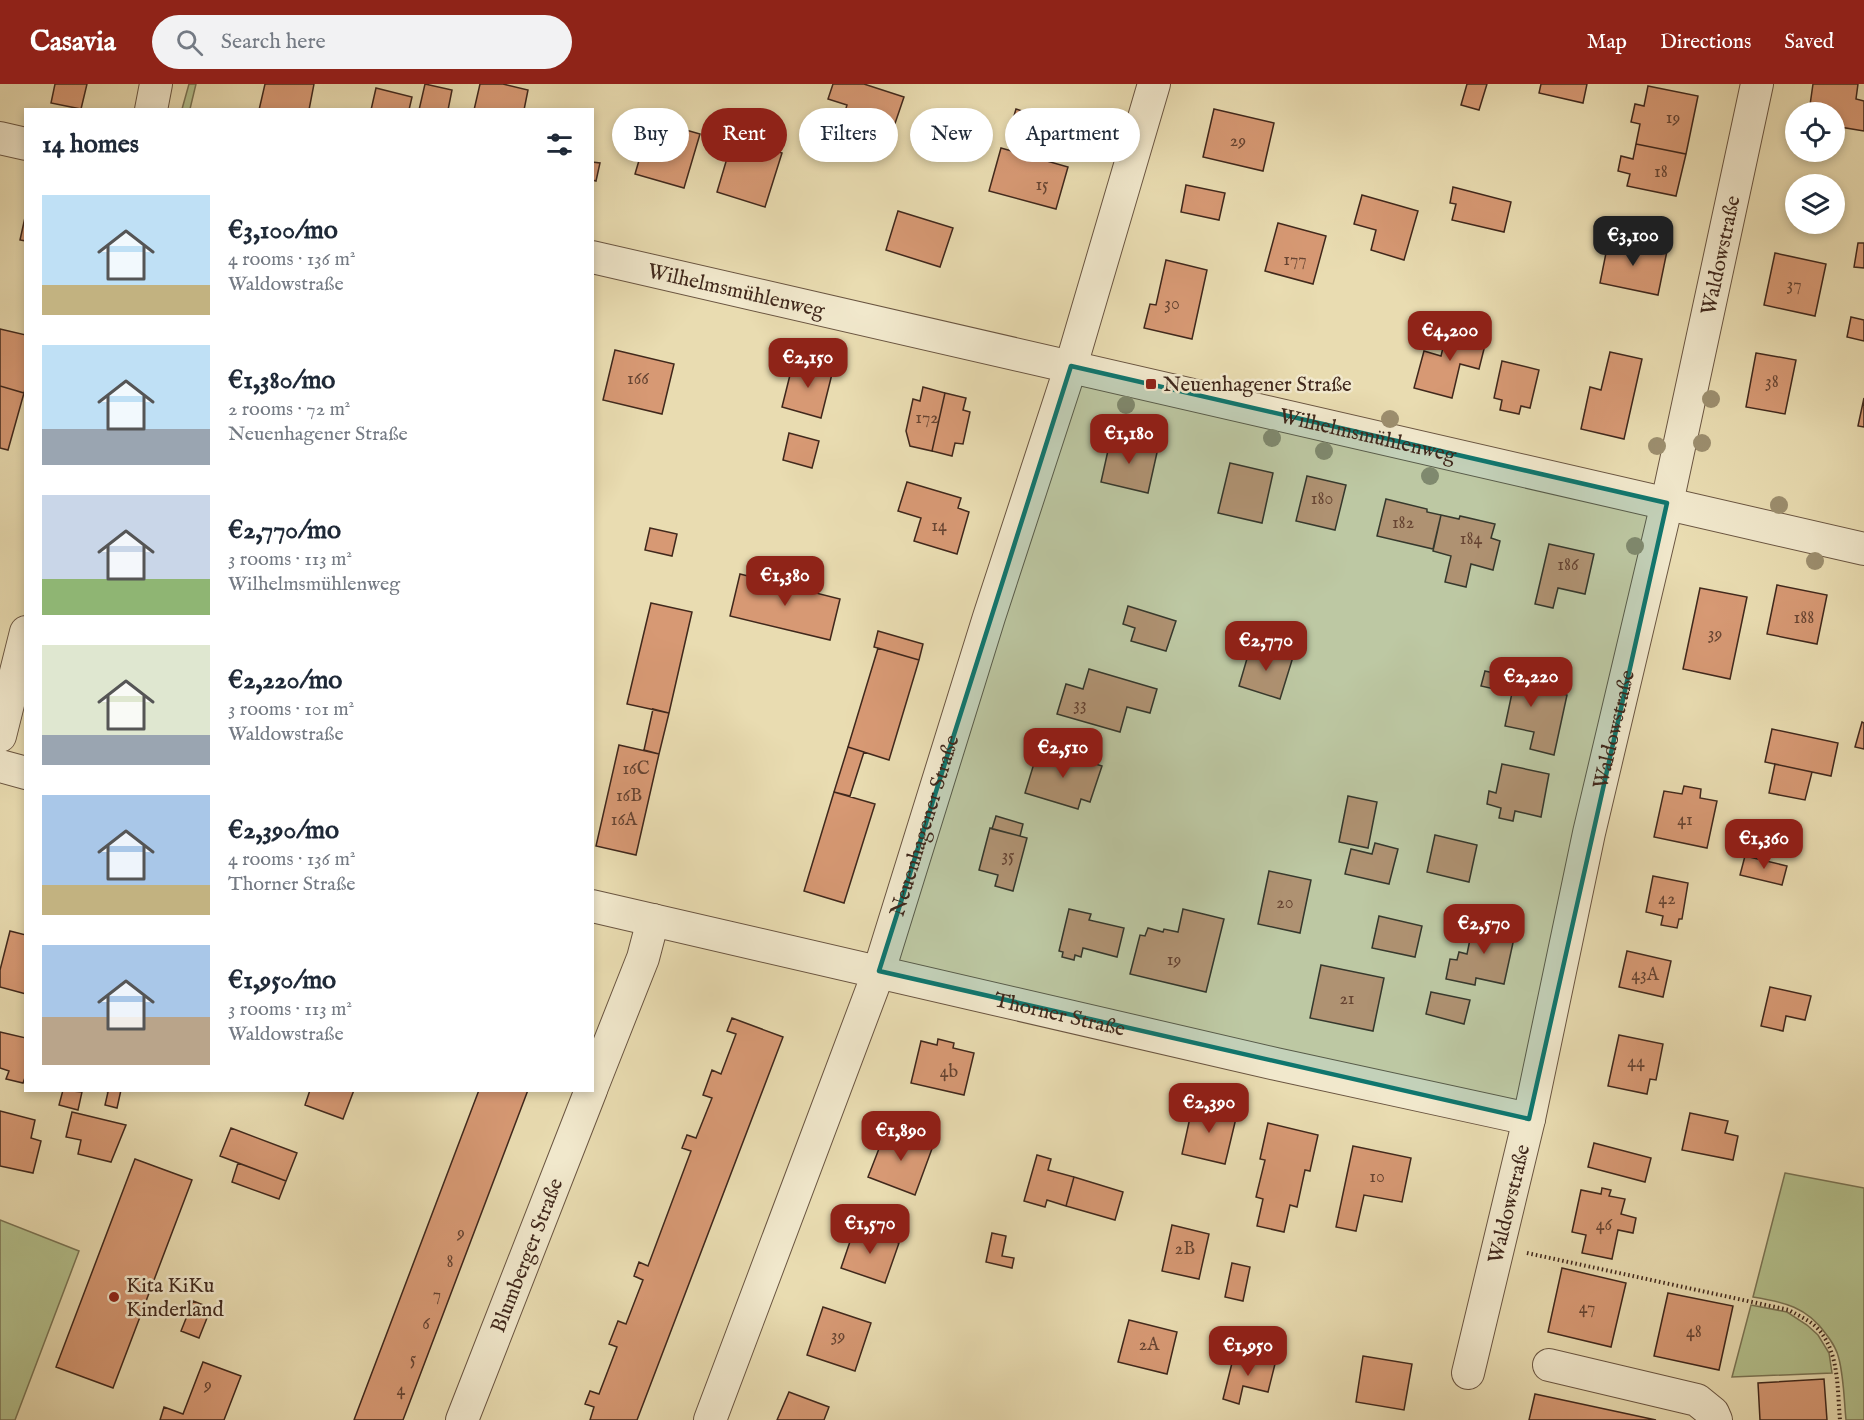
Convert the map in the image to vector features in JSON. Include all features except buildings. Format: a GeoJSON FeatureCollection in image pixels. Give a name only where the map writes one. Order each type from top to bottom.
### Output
{"type":"FeatureCollection","features":[{"type":"Feature","properties":{"kind":"street"},"geometry":{"type":"LineString","coordinates":[[151,108],[156,84]]}},
{"type":"Feature","properties":{"kind":"street","name":"Neuenhagener Straße"},"geometry":{"type":"LineString","coordinates":[[710,1420],[879,971],[989,617],[1071,366],[1154,84]]}},
{"type":"Feature","properties":{"kind":"street","name":"Waldowstraße"},"geometry":{"type":"LineString","coordinates":[[1468,1373],[1529,1119],[1589,833],[1667,503],[1757,84]]}},
{"type":"Feature","properties":{"kind":"street"},"geometry":{"type":"LineString","coordinates":[[0,138],[24,144]]}},
{"type":"Feature","properties":{"kind":"street","name":"Wilhelmsmühlenweg"},"geometry":{"type":"LineString","coordinates":[[594,257],[1864,549]]}},
{"type":"Feature","properties":{"kind":"street"},"geometry":{"type":"LineString","coordinates":[[0,736],[24,640]]}},
{"type":"Feature","properties":{"kind":"street"},"geometry":{"type":"LineString","coordinates":[[0,766],[24,772]]}},
{"type":"Feature","properties":{"kind":"street","name":"Thorner Straße"},"geometry":{"type":"LineString","coordinates":[[594,906],[1276,1064],[1529,1119]]}},
{"type":"Feature","properties":{"kind":"street","name":"Blumberger Straße"},"geometry":{"type":"LineString","coordinates":[[594,1084],[643,958],[653,920]]}},
{"type":"Feature","properties":{"kind":"street","name":"Blumberger Straße"},"geometry":{"type":"LineString","coordinates":[[462,1420],[591,1092]]}},
{"type":"Feature","properties":{"kind":"street"},"geometry":{"type":"LineString","coordinates":[[1549,1365],[1697,1400],[1713,1413],[1716,1420]]}},
{"type":"Feature","properties":{"kind":"path"},"geometry":{"type":"LineString","coordinates":[[1499,1248],[1789,1310],[1815,1326],[1832,1350],[1840,1420]]}},
{"type":"Feature","properties":{"kind":"highlighted area"},"geometry":{"type":"Polygon","coordinates":[[[1071,366],[1667,503],[1529,1119],[879,971],[1071,366]]]}},
{"type":"Feature","properties":{"kind":"green space"},"geometry":{"type":"Polygon","coordinates":[[[189,84],[196,84],[190,108],[182,108],[189,84]]]}},
{"type":"Feature","properties":{"kind":"green space"},"geometry":{"type":"Polygon","coordinates":[[[1785,1173],[1864,1188],[1864,1420],[1846,1420],[1838,1355],[1819,1325],[1794,1307],[1753,1297],[1785,1173]]]}},
{"type":"Feature","properties":{"kind":"green space"},"geometry":{"type":"Polygon","coordinates":[[[0,1220],[79,1251],[15,1420],[0,1420],[0,1220]]]}},
{"type":"Feature","properties":{"kind":"green space"},"geometry":{"type":"Polygon","coordinates":[[[1751,1305],[1787,1312],[1807,1325],[1818,1335],[1829,1353],[1832,1373],[1732,1377],[1751,1305]]]}},
{"type":"Feature","properties":{"kind":"place","name":"Neuenhagener Straße"},"geometry":{"type":"Point","coordinates":[1151,384]}},
{"type":"Feature","properties":{"kind":"place","name":"Kita KiKu Kinderland"},"geometry":{"type":"Point","coordinates":[114,1297]}}]}
